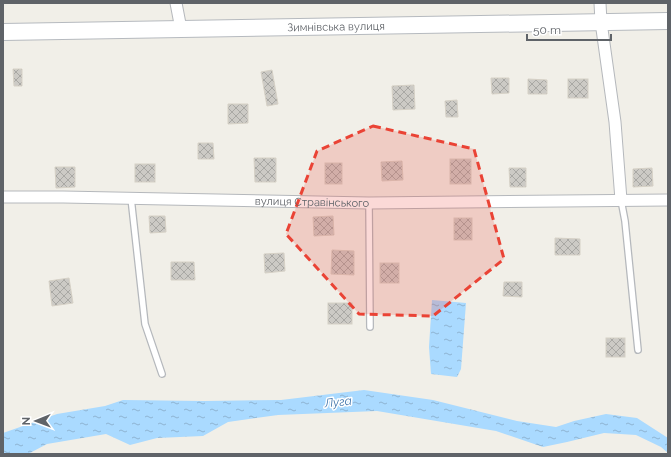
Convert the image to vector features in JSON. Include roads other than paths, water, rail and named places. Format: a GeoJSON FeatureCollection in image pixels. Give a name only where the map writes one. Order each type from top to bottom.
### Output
{"type":"FeatureCollection","features":[{"type":"Feature","properties":{"kind":"main road","name":"Зимнівська вулиця"},"geometry":{"type":"LineString","coordinates":[[3,32],[668,21]]}},
{"type":"Feature","properties":{"kind":"street"},"geometry":{"type":"LineString","coordinates":[[176,3],[181,29]]}},
{"type":"Feature","properties":{"kind":"street"},"geometry":{"type":"LineString","coordinates":[[600,3],[601,22],[626,200]]}},
{"type":"Feature","properties":{"kind":"street","name":"вулиця Стравінського"},"geometry":{"type":"LineString","coordinates":[[3,198],[63,197],[369,203],[668,200]]}},
{"type":"Feature","properties":{"kind":"lane"},"geometry":{"type":"LineString","coordinates":[[131,198],[145,324],[162,374]]}},
{"type":"Feature","properties":{"kind":"lane"},"geometry":{"type":"LineString","coordinates":[[626,200],[625,221],[638,350]]}},
{"type":"Feature","properties":{"kind":"lane"},"geometry":{"type":"LineString","coordinates":[[369,203],[370,327]]}},
{"type":"Feature","properties":{"kind":"water"},"geometry":{"type":"Polygon","coordinates":[[[432,300],[466,303],[461,369],[457,377],[431,374],[429,347],[432,300]]]}},
{"type":"Feature","properties":{"kind":"water","name":"Луга"},"geometry":{"type":"Polygon","coordinates":[[[364,390],[433,400],[517,421],[556,427],[574,421],[606,414],[637,418],[668,438],[668,453],[661,447],[636,435],[604,433],[543,447],[496,431],[377,411],[278,415],[228,422],[203,436],[157,438],[130,445],[106,434],[47,444],[28,454],[3,454],[3,433],[57,414],[105,406],[123,400],[281,400],[364,390]]]}}]}
